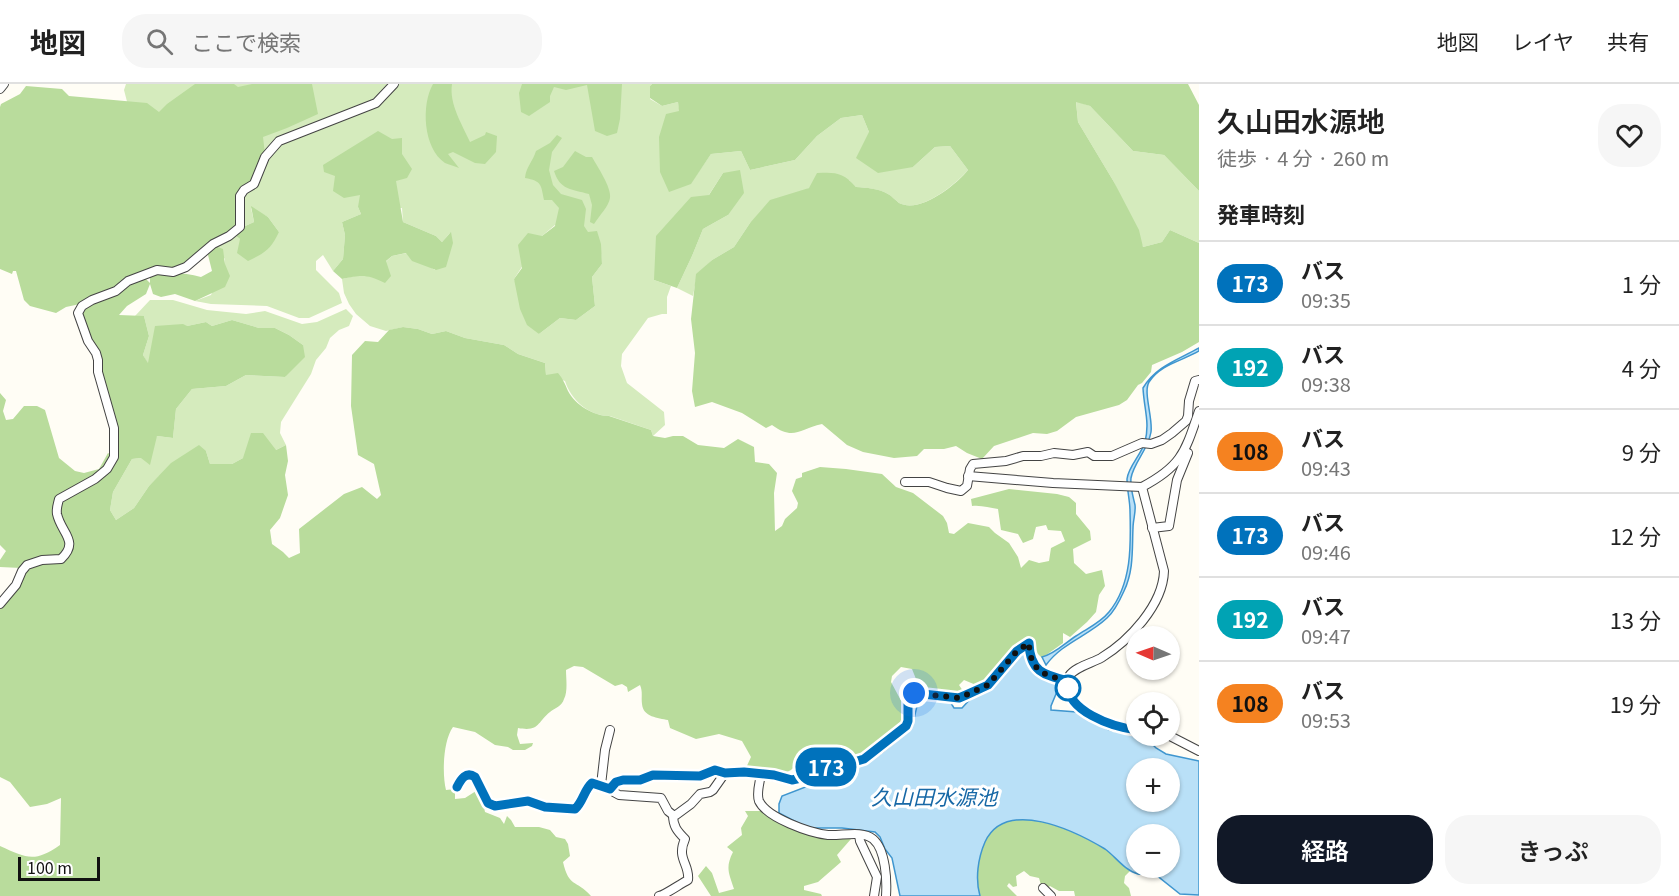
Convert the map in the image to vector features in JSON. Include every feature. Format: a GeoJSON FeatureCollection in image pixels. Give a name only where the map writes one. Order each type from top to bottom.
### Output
{"type":"FeatureCollection","features":[{"type":"Feature","properties":{"kind":"street"},"geometry":{"type":"LineString","coordinates":[[0,89],[3,84]]}},
{"type":"Feature","properties":{"kind":"street"},"geometry":{"type":"LineString","coordinates":[[0,604],[16,585],[27,565],[42,560],[62,559],[66,555],[70,541],[57,515],[59,499],[95,479],[107,469],[114,457],[114,428],[98,372],[98,360],[78,313],[82,306],[116,291],[135,278],[157,270],[173,272],[186,267],[213,244],[237,231],[240,227],[240,196],[244,190],[254,184],[265,158],[279,141],[375,103],[394,84]]}},
{"type":"Feature","properties":{"kind":"street"},"geometry":{"type":"LineString","coordinates":[[905,482],[929,482],[961,490],[967,486],[973,464],[1054,453],[1074,455],[1088,452],[1094,456],[1112,456],[1142,443],[1151,444],[1162,440],[1186,421],[1191,391],[1196,381],[1199,380]]}},
{"type":"Feature","properties":{"kind":"street"},"geometry":{"type":"LineString","coordinates":[[968,476],[1142,487],[1162,477],[1176,464],[1182,455],[1199,411]]}},
{"type":"Feature","properties":{"kind":"street"},"geometry":{"type":"LineString","coordinates":[[1152,528],[1169,525],[1177,480],[1199,420]]}},
{"type":"Feature","properties":{"kind":"street"},"geometry":{"type":"LineString","coordinates":[[1126,728],[1119,727],[1079,707],[1068,691],[1066,680],[1075,671],[1115,648],[1148,615],[1164,581],[1164,571],[1142,487]]}},
{"type":"Feature","properties":{"kind":"street"},"geometry":{"type":"LineString","coordinates":[[610,789],[616,782],[623,780],[640,780],[653,775],[700,776],[715,770],[725,773],[761,774],[792,780],[833,764],[864,759],[906,726],[909,696],[914,693],[959,698],[966,695],[988,685],[1017,651],[1029,643],[1032,660],[1039,670],[1049,676],[1066,680]]}},
{"type":"Feature","properties":{"kind":"street"},"geometry":{"type":"LineString","coordinates":[[601,785],[610,730]]}},
{"type":"Feature","properties":{"kind":"street"},"geometry":{"type":"LineString","coordinates":[[1180,741],[1199,751]]}},
{"type":"Feature","properties":{"kind":"street"},"geometry":{"type":"LineString","coordinates":[[673,815],[691,804],[700,794],[713,790],[725,773]]}},
{"type":"Feature","properties":{"kind":"street"},"geometry":{"type":"LineString","coordinates":[[761,774],[758,796],[760,803],[780,819],[826,835],[868,836],[879,845],[887,880],[886,896]]}},
{"type":"Feature","properties":{"kind":"street"},"geometry":{"type":"LineString","coordinates":[[457,787],[462,778],[471,775],[475,777],[491,806],[528,801],[545,807],[575,809],[592,783],[601,785],[619,795],[661,798],[673,815]]}},
{"type":"Feature","properties":{"kind":"street"},"geometry":{"type":"LineString","coordinates":[[659,896],[688,880],[681,854],[685,839],[675,829],[673,815]]}},
{"type":"Feature","properties":{"kind":"street"},"geometry":{"type":"LineString","coordinates":[[859,835],[877,877],[874,896]]}},
{"type":"Feature","properties":{"kind":"street"},"geometry":{"type":"LineString","coordinates":[[1043,888],[1051,896]]}},
{"type":"Feature","properties":{"kind":"green space"},"geometry":{"type":"Polygon","coordinates":[[[126,84],[652,84],[650,99],[662,106],[678,102],[691,183],[711,154],[741,151],[750,170],[795,160],[817,136],[841,118],[862,115],[869,132],[913,167],[935,147],[950,146],[968,170],[946,190],[917,205],[899,203],[884,192],[856,187],[849,180],[809,188],[750,223],[734,247],[712,260],[697,274],[693,296],[677,288],[703,229],[728,215],[723,173],[654,280],[671,286],[667,297],[667,314],[648,318],[622,354],[621,366],[627,383],[664,412],[665,425],[653,436],[651,430],[588,410],[576,400],[565,381],[546,375],[545,363],[518,354],[504,345],[465,338],[446,331],[432,334],[403,327],[386,331],[370,326],[356,314],[344,293],[342,279],[358,275],[370,276],[392,256],[407,253],[435,270],[450,233],[442,242],[436,236],[403,222],[402,208],[358,207],[361,214],[342,222],[345,235],[343,259],[333,271],[323,255],[316,261],[316,270],[339,293],[342,303],[309,318],[299,318],[267,306],[211,304],[195,301],[211,295],[225,264],[225,259],[215,246],[236,236],[240,239],[279,232],[268,217],[251,208],[254,222],[243,227],[131,117],[124,90],[126,84]],[[555,225],[542,236],[514,279],[539,334],[560,318],[576,320],[595,306],[592,277],[602,264],[600,242],[555,225]]]}},
{"type":"Feature","properties":{"kind":"green space"},"geometry":{"type":"Polygon","coordinates":[[[195,84],[234,84],[238,87],[252,84],[312,84],[318,114],[263,137],[265,154],[252,182],[242,188],[237,226],[184,265],[173,269],[157,267],[56,313],[30,306],[24,300],[16,271],[12,274],[0,269],[1,104],[20,94],[26,86],[62,89],[69,96],[147,103],[159,112],[195,84]]]}},
{"type":"Feature","properties":{"kind":"green space"},"geometry":{"type":"Polygon","coordinates":[[[433,84],[452,84],[454,106],[470,142],[485,135],[486,132],[497,136],[496,152],[485,164],[475,163],[453,152],[448,154],[459,168],[445,163],[432,147],[426,126],[426,114],[429,93],[433,84]]]}},
{"type":"Feature","properties":{"kind":"green space"},"geometry":{"type":"Polygon","coordinates":[[[522,84],[622,84],[617,133],[607,136],[595,131],[587,85],[566,90],[554,87],[550,102],[529,116],[521,112],[519,93],[522,84]]]}},
{"type":"Feature","properties":{"kind":"green space"},"geometry":{"type":"Polygon","coordinates":[[[652,84],[1188,84],[1199,105],[1199,191],[1164,155],[1133,151],[1090,106],[1076,102],[1078,122],[1114,182],[1139,230],[1143,247],[1162,242],[1170,230],[1199,243],[1199,342],[1152,365],[1151,372],[1142,383],[1127,400],[1119,405],[1076,417],[1057,431],[1047,434],[1033,433],[994,446],[982,459],[956,446],[944,449],[924,449],[917,456],[894,458],[863,452],[847,445],[822,424],[791,433],[772,425],[766,428],[742,413],[712,402],[695,407],[692,391],[695,353],[691,319],[696,274],[712,260],[734,247],[750,223],[770,200],[809,188],[817,173],[829,173],[843,176],[856,187],[884,192],[899,203],[917,205],[946,190],[968,170],[950,146],[935,147],[913,167],[878,173],[856,158],[869,132],[862,115],[841,118],[817,136],[795,160],[750,170],[741,151],[711,154],[691,184],[669,192],[660,172],[659,137],[666,114],[679,111],[678,102],[662,106],[650,98],[652,84]]]}},
{"type":"Feature","properties":{"kind":"green space"},"geometry":{"type":"Polygon","coordinates":[[[1076,101],[1090,106],[1133,151],[1164,155],[1199,191],[1199,243],[1170,230],[1162,242],[1143,247],[1114,182],[1078,122],[1076,101]]]}},
{"type":"Feature","properties":{"kind":"green space"},"geometry":{"type":"Polygon","coordinates":[[[378,131],[392,139],[402,138],[402,154],[412,169],[407,178],[396,181],[403,222],[436,236],[442,242],[451,232],[453,243],[446,267],[436,270],[412,261],[406,253],[392,256],[386,261],[391,276],[385,283],[364,276],[342,279],[333,271],[343,259],[345,235],[342,222],[361,214],[358,207],[360,195],[344,198],[333,191],[335,176],[324,172],[323,165],[378,131]]]}},
{"type":"Feature","properties":{"kind":"green space"},"geometry":{"type":"Polygon","coordinates":[[[557,135],[562,138],[552,152],[549,170],[553,185],[561,194],[582,200],[586,209],[584,226],[588,232],[597,231],[601,244],[602,264],[592,277],[595,306],[576,320],[560,318],[539,334],[527,325],[520,309],[514,279],[522,268],[518,245],[528,233],[542,236],[555,226],[559,208],[552,200],[544,200],[538,182],[525,178],[536,151],[550,143],[557,135]]]}},
{"type":"Feature","properties":{"kind":"green space"},"geometry":{"type":"Polygon","coordinates":[[[575,151],[586,157],[592,157],[609,189],[609,201],[606,208],[594,224],[590,222],[592,205],[589,194],[563,185],[554,171],[563,167],[575,151]]]}},
{"type":"Feature","properties":{"kind":"green space"},"geometry":{"type":"Polygon","coordinates":[[[740,170],[744,193],[728,215],[703,229],[677,288],[654,280],[656,236],[691,197],[709,195],[723,173],[740,170]]]}},
{"type":"Feature","properties":{"kind":"green space"},"geometry":{"type":"Polygon","coordinates":[[[251,206],[268,217],[279,232],[267,250],[248,261],[237,253],[240,239],[236,236],[243,227],[254,222],[251,206]]]}},
{"type":"Feature","properties":{"kind":"green space"},"geometry":{"type":"Polygon","coordinates":[[[215,246],[223,249],[225,264],[230,276],[225,287],[195,301],[175,294],[161,297],[153,294],[150,284],[146,294],[127,306],[119,315],[144,316],[149,336],[143,355],[148,363],[155,326],[183,324],[187,326],[206,322],[212,326],[232,320],[259,328],[275,328],[289,335],[303,345],[305,357],[285,377],[246,375],[226,386],[192,389],[176,409],[173,438],[157,436],[150,465],[141,458],[132,459],[113,492],[110,510],[116,520],[134,508],[149,486],[171,463],[199,445],[206,451],[210,464],[232,464],[243,458],[251,433],[263,433],[276,450],[286,445],[288,461],[285,475],[288,495],[280,518],[270,530],[272,544],[289,558],[300,553],[299,529],[344,494],[362,487],[377,499],[381,495],[374,464],[358,455],[351,406],[352,355],[365,341],[378,342],[389,330],[403,327],[432,334],[446,331],[465,338],[504,345],[518,354],[545,363],[546,375],[558,373],[571,396],[586,409],[651,430],[653,436],[665,438],[683,436],[698,445],[724,448],[738,439],[754,447],[755,462],[769,464],[777,473],[774,493],[775,531],[797,508],[798,503],[792,491],[796,479],[802,477],[802,473],[820,467],[882,474],[896,487],[913,493],[943,516],[949,533],[954,534],[968,523],[989,527],[1009,543],[1018,557],[1021,568],[1029,560],[1039,563],[1049,561],[1051,548],[1065,541],[1061,531],[1048,530],[1046,525],[1036,527],[1033,539],[1023,543],[1018,534],[1001,530],[998,509],[972,506],[971,499],[1009,489],[1069,497],[1076,503],[1076,514],[1090,531],[1091,540],[1073,549],[1074,563],[1086,574],[1102,570],[1105,586],[1099,595],[1096,612],[1070,637],[1063,633],[1063,643],[1042,658],[1032,648],[1029,638],[993,675],[976,685],[964,680],[959,685],[963,691],[958,693],[942,694],[920,689],[912,669],[901,667],[892,676],[891,682],[905,708],[907,721],[879,743],[853,759],[833,760],[825,747],[802,759],[791,770],[783,774],[745,770],[751,757],[742,741],[719,734],[696,739],[670,728],[668,720],[645,712],[640,685],[628,692],[627,687],[622,684],[615,686],[583,667],[574,666],[566,670],[566,692],[560,705],[534,727],[518,728],[517,735],[520,744],[533,743],[525,750],[513,750],[495,745],[475,732],[453,727],[447,740],[444,758],[446,790],[455,789],[455,799],[465,798],[476,791],[485,812],[500,818],[504,824],[507,816],[515,827],[539,827],[550,830],[556,837],[565,839],[570,856],[563,862],[565,870],[571,880],[591,896],[0,896],[0,846],[30,857],[51,851],[60,845],[61,798],[47,804],[30,807],[10,782],[0,777],[0,606],[28,566],[42,561],[62,561],[71,548],[59,515],[60,500],[108,469],[116,440],[99,372],[79,313],[83,307],[143,276],[150,283],[150,276],[162,273],[201,277],[212,271],[207,251],[215,246]]]}},
{"type":"Feature","properties":{"kind":"green space"},"geometry":{"type":"Polygon","coordinates":[[[150,300],[173,300],[207,310],[246,314],[265,311],[302,324],[317,322],[346,309],[353,316],[349,326],[339,330],[330,338],[281,422],[280,433],[286,445],[276,450],[243,458],[232,464],[210,464],[206,451],[159,476],[134,508],[116,520],[110,510],[113,492],[132,459],[141,458],[157,436],[173,438],[176,409],[192,389],[226,386],[246,375],[285,377],[303,345],[275,328],[259,328],[232,320],[212,326],[206,322],[187,326],[148,364],[143,355],[149,336],[144,316],[135,316],[150,300]]]}},
{"type":"Feature","properties":{"kind":"green space"},"geometry":{"type":"Polygon","coordinates":[[[0,393],[6,400],[3,411],[6,420],[13,419],[24,406],[37,406],[45,410],[59,458],[75,471],[84,473],[99,469],[108,453],[113,456],[106,468],[59,498],[56,506],[69,541],[66,554],[21,568],[0,567],[0,560],[6,551],[0,545],[0,393]]]}},
{"type":"Feature","properties":{"kind":"green space"},"geometry":{"type":"Polygon","coordinates":[[[745,811],[765,811],[828,838],[851,839],[837,855],[841,862],[818,882],[804,886],[804,890],[822,896],[711,896],[698,876],[706,866],[712,873],[719,893],[734,889],[728,867],[733,852],[727,847],[742,835],[741,828],[748,816],[745,811]]]}},
{"type":"Feature","properties":{"kind":"green space"},"geometry":{"type":"Polygon","coordinates":[[[1001,817],[1069,822],[1126,861],[1124,883],[1129,888],[1131,896],[1075,896],[1074,891],[1059,891],[1050,886],[1047,888],[1041,885],[1039,878],[1030,876],[1024,871],[1016,876],[1017,886],[1013,887],[1009,883],[1007,886],[1017,896],[977,896],[973,867],[980,846],[1001,817]]]}},
{"type":"Feature","properties":{"kind":"water"},"geometry":{"type":"Polygon","coordinates":[[[1199,348],[1199,351],[1159,371],[1147,386],[1151,432],[1131,478],[1135,508],[1132,560],[1121,598],[1107,618],[1067,645],[1046,665],[1042,657],[1056,651],[1098,622],[1117,601],[1126,577],[1130,551],[1130,507],[1127,479],[1143,447],[1146,435],[1147,422],[1143,388],[1148,380],[1161,369],[1199,348]]]}},
{"type":"Feature","properties":{"kind":"water","name":"久山田水源池"},"geometry":{"type":"Polygon","coordinates":[[[1027,649],[1048,679],[1061,682],[1051,710],[1077,712],[1109,730],[1126,734],[1126,746],[1154,746],[1166,754],[1199,761],[1199,895],[1180,894],[1160,878],[1180,878],[1180,824],[1126,824],[1126,868],[1105,849],[1077,834],[1042,822],[1024,820],[1008,822],[995,829],[985,842],[978,869],[980,896],[900,896],[892,858],[875,832],[842,828],[812,828],[779,813],[782,796],[865,764],[909,731],[918,702],[940,698],[949,700],[954,708],[962,708],[1027,649]]]}},
{"type":"Feature","properties":{"kind":"bus line","name":"173"},"geometry":{"type":"LineString","coordinates":[[457,787],[462,778],[471,775],[475,777],[491,806],[528,801],[545,807],[575,809],[592,783],[610,789],[616,782],[623,780],[640,780],[653,775],[700,776],[715,770],[725,773],[733,771],[774,775],[792,780],[801,778],[833,764],[864,759],[906,726],[909,696],[914,693],[959,698],[966,695],[993,681],[1017,651],[1029,643],[1034,664],[1049,676],[1068,681],[1068,691],[1079,707],[1119,727],[1126,728]]}},
{"type":"Feature","properties":{"kind":"route"},"geometry":{"type":"LineString","coordinates":[[914,693],[959,698],[966,695],[993,681],[1017,651],[1029,643],[1032,660],[1039,670],[1049,676],[1068,681],[1068,684],[1068,691],[1068,688]]}}]}
